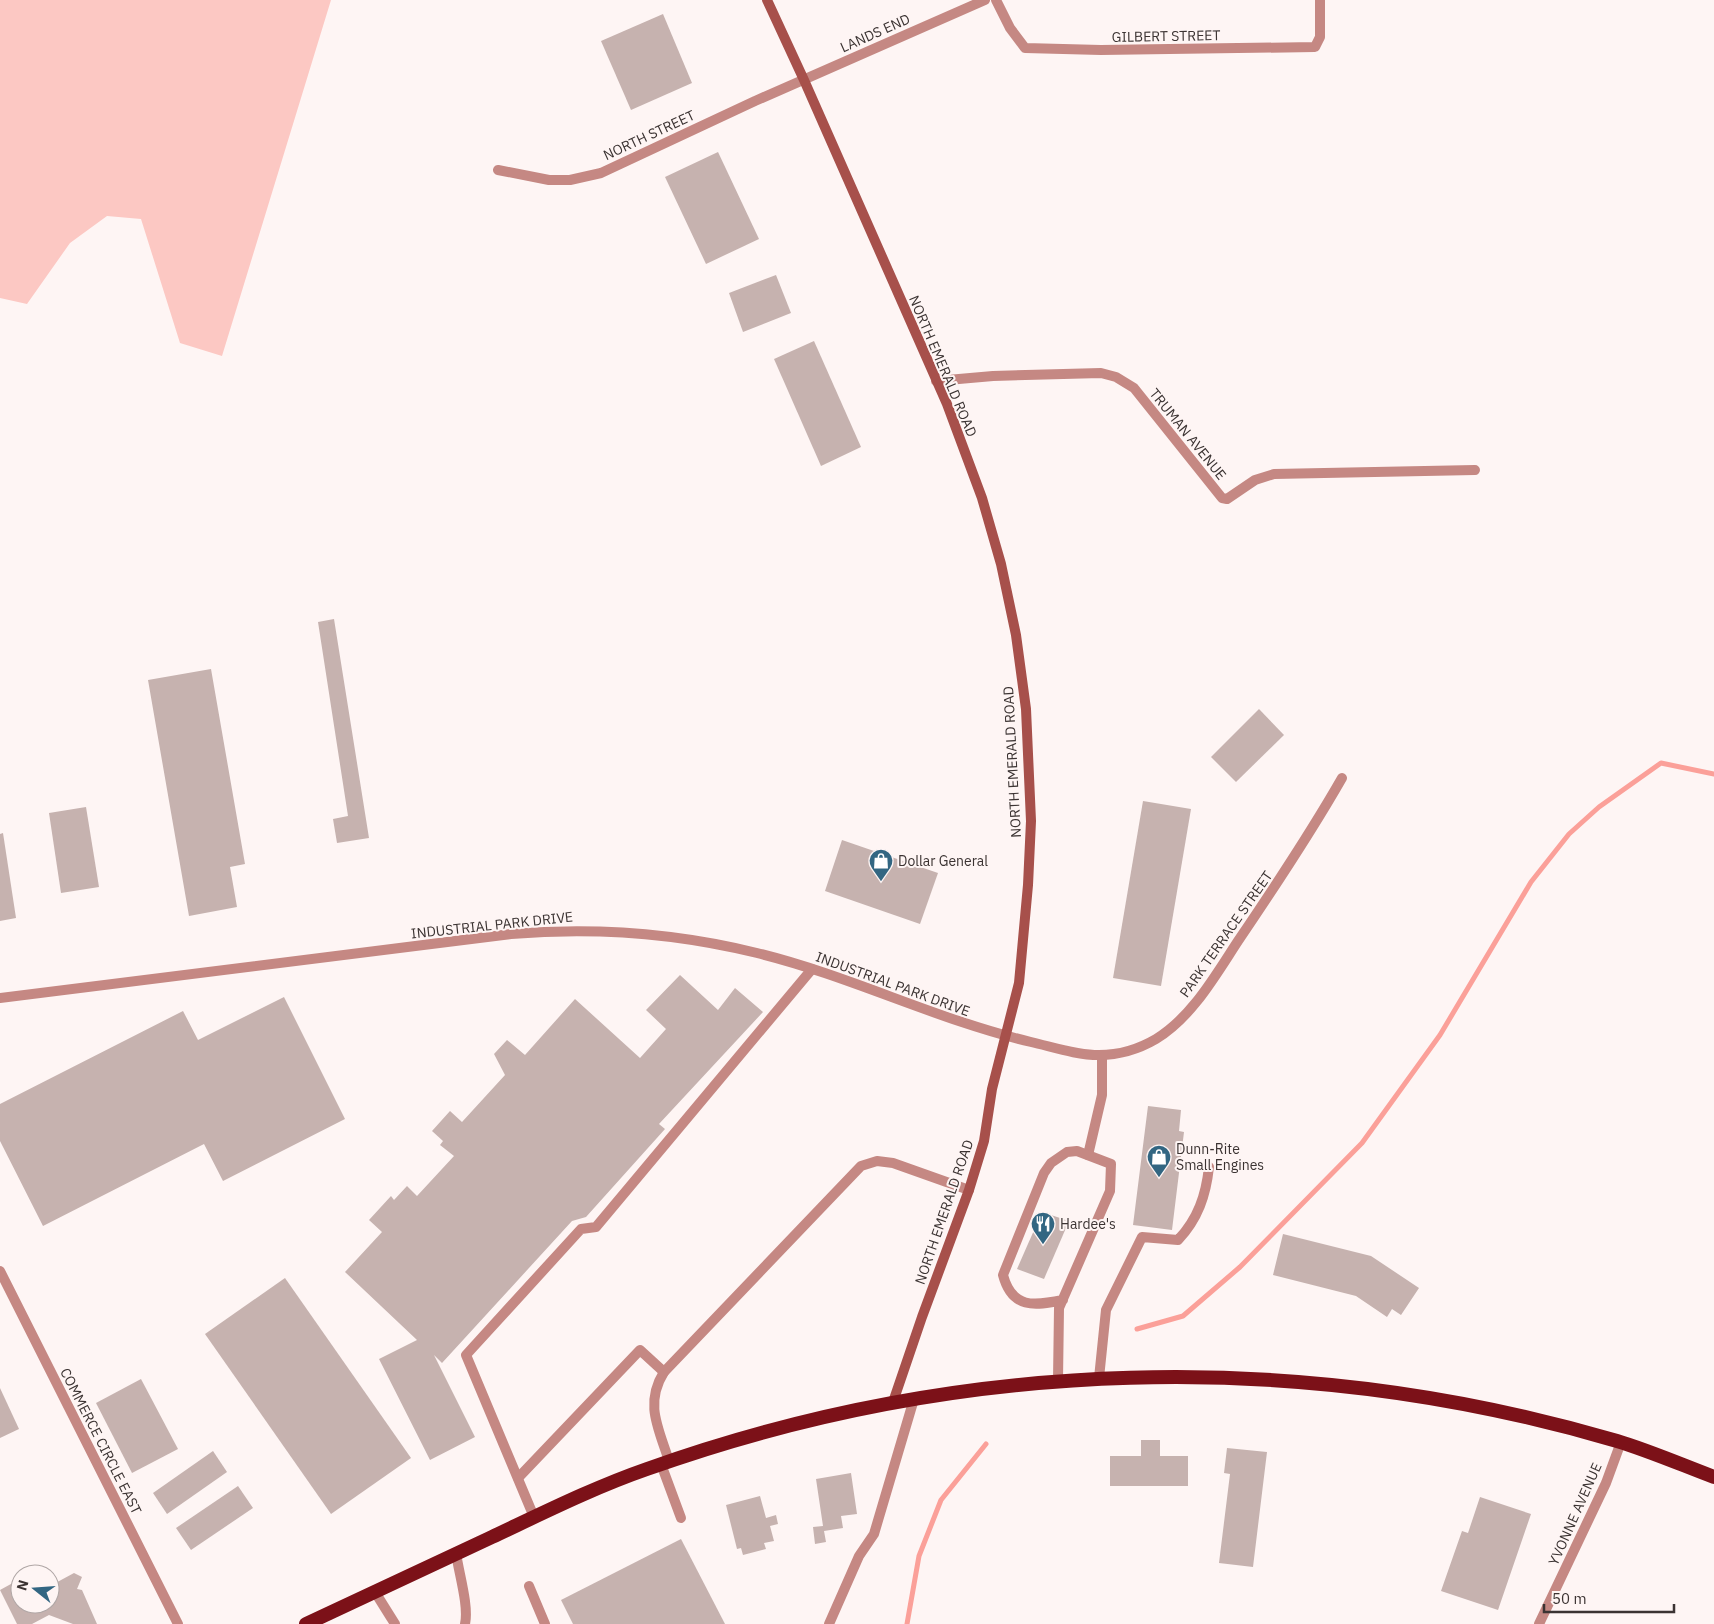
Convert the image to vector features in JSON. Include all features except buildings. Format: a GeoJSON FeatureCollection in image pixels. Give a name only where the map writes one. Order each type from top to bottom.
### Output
{"type":"FeatureCollection","features":[{"type":"Feature","properties":{"kind":"highway"},"geometry":{"type":"LineString","coordinates":[[306,1624],[534,1517],[665,1463],[718,1445],[802,1422],[894,1402],[1006,1385],[1058,1380],[1171,1376],[1260,1379],[1364,1388],[1469,1406],[1621,1442],[1714,1477]]}},
{"type":"Feature","properties":{"kind":"main road","name":"NORTH EMERALD ROAD"},"geometry":{"type":"LineString","coordinates":[[767,0],[936,381],[982,498],[1001,564],[1016,635],[1026,709],[1031,821],[1028,885],[1019,983],[992,1089],[984,1141],[969,1190],[922,1316],[894,1402]]}},
{"type":"Feature","properties":{"kind":"street","name":"LANDS END"},"geometry":{"type":"LineString","coordinates":[[804,80],[985,0]]}},
{"type":"Feature","properties":{"kind":"street","name":"GILBERT STREET"},"geometry":{"type":"LineString","coordinates":[[996,0],[1010,28],[1025,48],[1101,50],[1314,47],[1320,37],[1320,0]]}},
{"type":"Feature","properties":{"kind":"street","name":"NORTH STREET"},"geometry":{"type":"LineString","coordinates":[[498,170],[549,180],[590,176],[804,80]]}},
{"type":"Feature","properties":{"kind":"street","name":"TRUMAN AVENUE"},"geometry":{"type":"LineString","coordinates":[[936,381],[993,376],[1102,373],[1116,377],[1134,388],[1222,498],[1227,499],[1255,480],[1274,474],[1475,470]]}},
{"type":"Feature","properties":{"kind":"street","name":"PARK TERRACE STREET"},"geometry":{"type":"LineString","coordinates":[[1004,1036],[1078,1053],[1102,1055],[1127,1052],[1141,1047],[1170,1029],[1191,1008],[1302,846],[1342,778]]}},
{"type":"Feature","properties":{"kind":"street","name":"INDUSTRIAL PARK DRIVE"},"geometry":{"type":"LineString","coordinates":[[0,998],[512,934],[560,930],[600,930],[677,937],[759,954],[812,969],[961,1023],[1004,1036]]}},
{"type":"Feature","properties":{"kind":"street"},"geometry":{"type":"LineString","coordinates":[[534,1517],[466,1355],[581,1229],[596,1227],[812,969]]}},
{"type":"Feature","properties":{"kind":"street"},"geometry":{"type":"LineString","coordinates":[[1088,1155],[1102,1095],[1102,1055]]}},
{"type":"Feature","properties":{"kind":"street"},"geometry":{"type":"LineString","coordinates":[[1058,1380],[1059,1308],[1110,1191],[1111,1164],[1077,1151],[1067,1152],[1058,1156],[1044,1173],[1003,1275],[1005,1285],[1023,1303],[1038,1305],[1062,1300]]}},
{"type":"Feature","properties":{"kind":"street"},"geometry":{"type":"LineString","coordinates":[[681,1518],[665,1463],[653,1403],[654,1387],[664,1372],[861,1166],[877,1161],[893,1163],[969,1190]]}},
{"type":"Feature","properties":{"kind":"street"},"geometry":{"type":"LineString","coordinates":[[1099,1378],[1106,1310],[1122,1275],[1142,1238],[1178,1240],[1191,1227],[1207,1187],[1209,1167]]}},
{"type":"Feature","properties":{"kind":"street","name":"COMMERCE CIRCLE EAST"},"geometry":{"type":"LineString","coordinates":[[0,1271],[178,1624]]}},
{"type":"Feature","properties":{"kind":"street"},"geometry":{"type":"LineString","coordinates":[[518,1478],[640,1350],[664,1372]]}},
{"type":"Feature","properties":{"kind":"street"},"geometry":{"type":"LineString","coordinates":[[829,1624],[859,1556],[874,1534],[914,1399]]}},
{"type":"Feature","properties":{"kind":"street","name":"YVONNE AVENUE"},"geometry":{"type":"LineString","coordinates":[[1539,1624],[1606,1484],[1621,1442]]}},
{"type":"Feature","properties":{"kind":"street"},"geometry":{"type":"LineString","coordinates":[[456,1554],[467,1612],[465,1624]]}},
{"type":"Feature","properties":{"kind":"street"},"geometry":{"type":"LineString","coordinates":[[529,1586],[545,1624]]}},
{"type":"Feature","properties":{"kind":"street"},"geometry":{"type":"LineString","coordinates":[[375,1592],[395,1624]]}},
{"type":"Feature","properties":{"kind":"shaded area"},"geometry":{"type":"Polygon","coordinates":[[[0,0],[331,0],[222,356],[180,343],[141,219],[107,216],[70,243],[27,304],[0,298],[0,0]]]}},
{"type":"Feature","properties":{"kind":"waterway"},"geometry":{"type":"LineString","coordinates":[[1137,1329],[1183,1316],[1240,1267],[1362,1143],[1440,1035],[1531,882],[1569,834],[1599,807],[1661,763],[1714,774]]}},
{"type":"Feature","properties":{"kind":"waterway"},"geometry":{"type":"LineString","coordinates":[[907,1624],[919,1556],[941,1500],[986,1444]]}},
{"type":"Feature","properties":{"kind":"place","name":"Dollar General"},"geometry":{"type":"Point","coordinates":[881,882]}},
{"type":"Feature","properties":{"kind":"place","name":"Dunn-Rite Small Engines"},"geometry":{"type":"Point","coordinates":[1159,1178]}},
{"type":"Feature","properties":{"kind":"place","name":"Hardee's"},"geometry":{"type":"Point","coordinates":[1043,1245]}}]}
